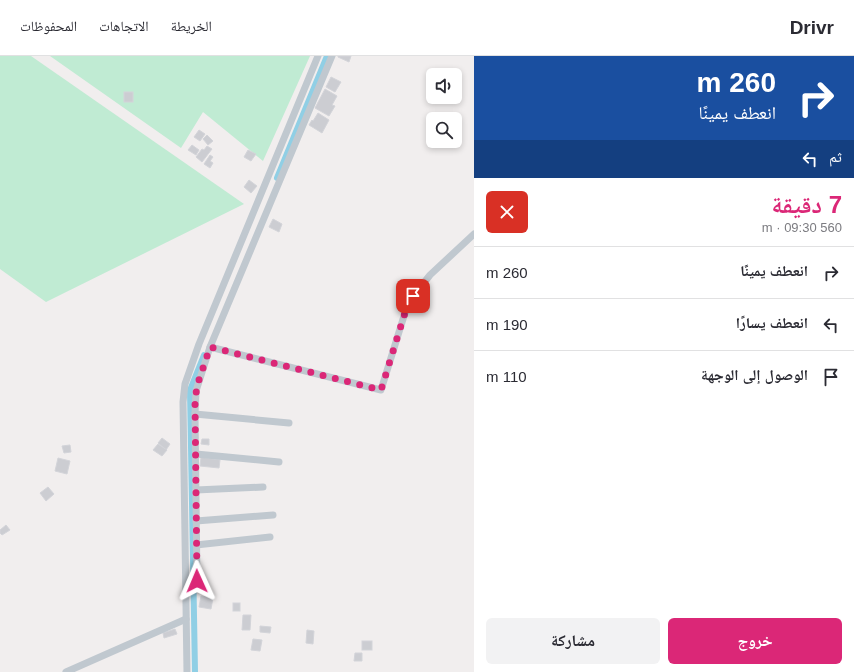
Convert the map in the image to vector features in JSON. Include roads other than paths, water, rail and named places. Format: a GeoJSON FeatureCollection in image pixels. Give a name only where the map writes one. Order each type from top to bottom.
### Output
{"type":"FeatureCollection","features":[{"type":"Feature","properties":{"kind":"street"},"geometry":{"type":"LineString","coordinates":[[190,582],[197,581],[195,414],[196,372],[202,337],[318,56]]}},
{"type":"Feature","properties":{"kind":"street"},"geometry":{"type":"LineString","coordinates":[[187,672],[186,619],[190,582],[183,402],[185,384],[196,372],[210,347],[332,56]]}},
{"type":"Feature","properties":{"kind":"street"},"geometry":{"type":"LineString","coordinates":[[210,347],[381,390],[408,303],[430,275],[474,234]]}},
{"type":"Feature","properties":{"kind":"street"},"geometry":{"type":"LineString","coordinates":[[195,414],[289,423]]}},
{"type":"Feature","properties":{"kind":"street"},"geometry":{"type":"LineString","coordinates":[[196,454],[279,462]]}},
{"type":"Feature","properties":{"kind":"street"},"geometry":{"type":"LineString","coordinates":[[196,490],[263,487]]}},
{"type":"Feature","properties":{"kind":"street"},"geometry":{"type":"LineString","coordinates":[[196,521],[272,515]]}},
{"type":"Feature","properties":{"kind":"street"},"geometry":{"type":"LineString","coordinates":[[196,545],[270,537]]}},
{"type":"Feature","properties":{"kind":"street"},"geometry":{"type":"LineString","coordinates":[[66,672],[186,619]]}},
{"type":"Feature","properties":{"kind":"waterway"},"geometry":{"type":"LineString","coordinates":[[277,178],[327,56]]}},
{"type":"Feature","properties":{"kind":"waterway"},"geometry":{"type":"LineString","coordinates":[[195,672],[190,390],[204,355]]}}]}
